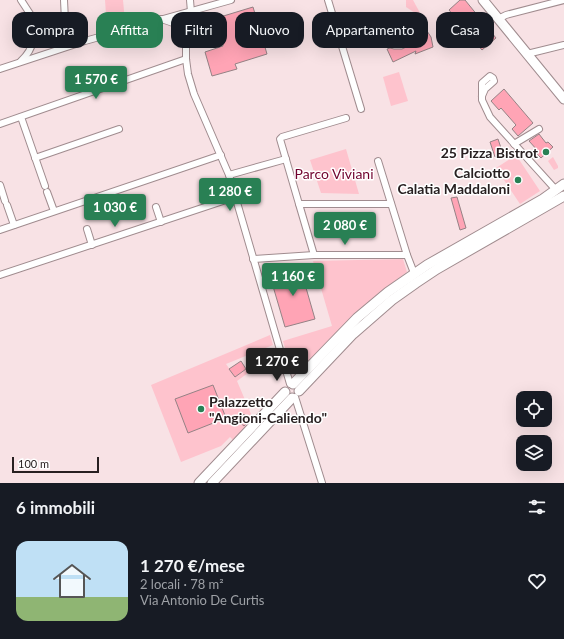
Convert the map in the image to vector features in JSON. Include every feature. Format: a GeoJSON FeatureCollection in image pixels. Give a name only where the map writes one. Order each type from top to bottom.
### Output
{"type":"FeatureCollection","features":[{"type":"Feature","properties":{"kind":"street"},"geometry":{"type":"LineString","coordinates":[[21,0],[29,12]]}},
{"type":"Feature","properties":{"kind":"street"},"geometry":{"type":"LineString","coordinates":[[64,0],[65,12]]}},
{"type":"Feature","properties":{"kind":"street"},"geometry":{"type":"LineString","coordinates":[[190,0],[191,12],[231,0]]}},
{"type":"Feature","properties":{"kind":"street"},"geometry":{"type":"LineString","coordinates":[[328,0],[361,109]]}},
{"type":"Feature","properties":{"kind":"street"},"geometry":{"type":"LineString","coordinates":[[483,0],[564,100]]}},
{"type":"Feature","properties":{"kind":"street"},"geometry":{"type":"LineString","coordinates":[[498,19],[544,3],[564,0]]}},
{"type":"Feature","properties":{"kind":"street"},"geometry":{"type":"LineString","coordinates":[[527,54],[564,45]]}},
{"type":"Feature","properties":{"kind":"street"},"geometry":{"type":"LineString","coordinates":[[18,63],[31,48]]}},
{"type":"Feature","properties":{"kind":"street"},"geometry":{"type":"LineString","coordinates":[[0,69],[64,48]]}},
{"type":"Feature","properties":{"kind":"street"},"geometry":{"type":"LineString","coordinates":[[186,48],[188,74],[194,94],[229,175],[292,391],[322,483]]}},
{"type":"Feature","properties":{"kind":"street"},"geometry":{"type":"LineString","coordinates":[[0,124],[186,59]]}},
{"type":"Feature","properties":{"kind":"street"},"geometry":{"type":"LineString","coordinates":[[199,483],[292,391],[392,300],[465,249],[560,187],[514,144],[490,117],[485,108],[482,96]]}},
{"type":"Feature","properties":{"kind":"street"},"geometry":{"type":"LineString","coordinates":[[21,117],[54,211]]}},
{"type":"Feature","properties":{"kind":"street"},"geometry":{"type":"LineString","coordinates":[[314,255],[280,139],[282,137],[346,118]]}},
{"type":"Feature","properties":{"kind":"street"},"geometry":{"type":"LineString","coordinates":[[35,158],[120,129]]}},
{"type":"Feature","properties":{"kind":"street"},"geometry":{"type":"LineString","coordinates":[[514,144],[539,129]]}},
{"type":"Feature","properties":{"kind":"street"},"geometry":{"type":"LineString","coordinates":[[0,230],[221,154]]}},
{"type":"Feature","properties":{"kind":"street"},"geometry":{"type":"LineString","coordinates":[[229,175],[286,159]]}},
{"type":"Feature","properties":{"kind":"street"},"geometry":{"type":"LineString","coordinates":[[378,161],[414,273]]}},
{"type":"Feature","properties":{"kind":"street"},"geometry":{"type":"LineString","coordinates":[[0,185],[14,225]]}},
{"type":"Feature","properties":{"kind":"street"},"geometry":{"type":"LineString","coordinates":[[212,483],[292,391],[311,366],[358,318],[388,292],[414,273],[465,249],[564,196]]}},
{"type":"Feature","properties":{"kind":"street"},"geometry":{"type":"LineString","coordinates":[[0,275],[235,197]]}},
{"type":"Feature","properties":{"kind":"street"},"geometry":{"type":"LineString","coordinates":[[299,204],[391,204]]}},
{"type":"Feature","properties":{"kind":"street"},"geometry":{"type":"LineString","coordinates":[[156,207],[161,222]]}},
{"type":"Feature","properties":{"kind":"street"},"geometry":{"type":"LineString","coordinates":[[87,229],[92,245]]}},
{"type":"Feature","properties":{"kind":"street"},"geometry":{"type":"LineString","coordinates":[[253,259],[314,255],[407,255]]}},
{"type":"Feature","properties":{"kind":"street"},"geometry":{"type":"LineString","coordinates":[[284,364],[290,367],[304,368],[311,366]]}},
{"type":"Feature","properties":{"kind":"green space"},"geometry":{"type":"Polygon","coordinates":[[[105,0],[123,0],[124,12],[106,12],[105,0]]]}},
{"type":"Feature","properties":{"kind":"green space"},"geometry":{"type":"Polygon","coordinates":[[[406,0],[413,0],[419,12],[414,12],[406,7],[406,0]]]}},
{"type":"Feature","properties":{"kind":"green space"},"geometry":{"type":"Polygon","coordinates":[[[399,72],[408,101],[391,106],[383,77],[399,72]]]}},
{"type":"Feature","properties":{"kind":"green space","name":"Parco Viviani"},"geometry":{"type":"Polygon","coordinates":[[[346,149],[359,194],[321,193],[310,160],[346,149]]]}},
{"type":"Feature","properties":{"kind":"green space","name":"Calciotto Calatia Maddaloni"},"geometry":{"type":"Polygon","coordinates":[[[516,155],[540,191],[520,204],[496,168],[516,155]]]}},
{"type":"Feature","properties":{"kind":"green space"},"geometry":{"type":"Polygon","coordinates":[[[553,157],[558,166],[558,168],[554,170],[548,161],[553,157]]]}},
{"type":"Feature","properties":{"kind":"green space"},"geometry":{"type":"Polygon","coordinates":[[[403,259],[407,272],[367,304],[306,363],[295,362],[289,358],[283,341],[332,326],[313,261],[403,259]]]}},
{"type":"Feature","properties":{"kind":"green space"},"geometry":{"type":"Polygon","coordinates":[[[270,335],[273,345],[226,364],[235,377],[246,369],[248,373],[237,381],[254,421],[234,441],[230,437],[221,446],[181,462],[151,385],[270,335]]]}},
{"type":"Feature","properties":{"kind":"building"},"geometry":{"type":"Polygon","coordinates":[[[460,0],[465,0],[475,12],[451,12],[449,10],[460,0]]]}},
{"type":"Feature","properties":{"kind":"building"},"geometry":{"type":"Polygon","coordinates":[[[253,7],[254,12],[237,12],[253,7]]]}},
{"type":"Feature","properties":{"kind":"building"},"geometry":{"type":"Polygon","coordinates":[[[235,12],[235,48],[265,48],[267,54],[235,64],[237,69],[212,76],[205,52],[217,48],[227,48],[227,15],[235,12]]]}},
{"type":"Feature","properties":{"kind":"building"},"geometry":{"type":"Polygon","coordinates":[[[428,32],[431,37],[433,47],[415,54],[416,51],[393,62],[387,49],[428,48],[428,32]]]}},
{"type":"Feature","properties":{"kind":"building"},"geometry":{"type":"Polygon","coordinates":[[[504,89],[533,123],[518,136],[512,129],[516,125],[501,108],[499,110],[491,101],[504,89]]]}},
{"type":"Feature","properties":{"kind":"building"},"geometry":{"type":"Polygon","coordinates":[[[539,134],[546,143],[548,142],[553,147],[541,158],[536,153],[538,151],[529,141],[539,134]]]}},
{"type":"Feature","properties":{"kind":"building"},"geometry":{"type":"Polygon","coordinates":[[[498,139],[503,154],[495,157],[490,142],[498,139]]]}},
{"type":"Feature","properties":{"kind":"building"},"geometry":{"type":"Polygon","coordinates":[[[457,197],[466,228],[460,230],[451,198],[457,197]]]}},
{"type":"Feature","properties":{"kind":"building"},"geometry":{"type":"Polygon","coordinates":[[[300,267],[315,319],[285,327],[270,276],[300,267]]]}},
{"type":"Feature","properties":{"kind":"building"},"geometry":{"type":"Polygon","coordinates":[[[241,361],[246,369],[235,377],[229,369],[241,361]]]}},
{"type":"Feature","properties":{"kind":"building","name":"Palazzetto \"Angioni-Caliendo\""},"geometry":{"type":"Polygon","coordinates":[[[213,385],[226,418],[188,433],[175,399],[213,385]]]}},
{"type":"Feature","properties":{"kind":"building"},"geometry":{"type":"Polygon","coordinates":[[[244,414],[250,420],[244,426],[238,421],[244,414]]]}},
{"type":"Feature","properties":{"kind":"place","name":"25 Pizza Bistrot"},"geometry":{"type":"Point","coordinates":[546,152]}},
{"type":"Feature","properties":{"kind":"place","name":"Calciotto Calatia Maddaloni"},"geometry":{"type":"Point","coordinates":[518,180]}},
{"type":"Feature","properties":{"kind":"place","name":"Palazzetto \"Angioni-Caliendo\""},"geometry":{"type":"Point","coordinates":[201,409]}}]}
